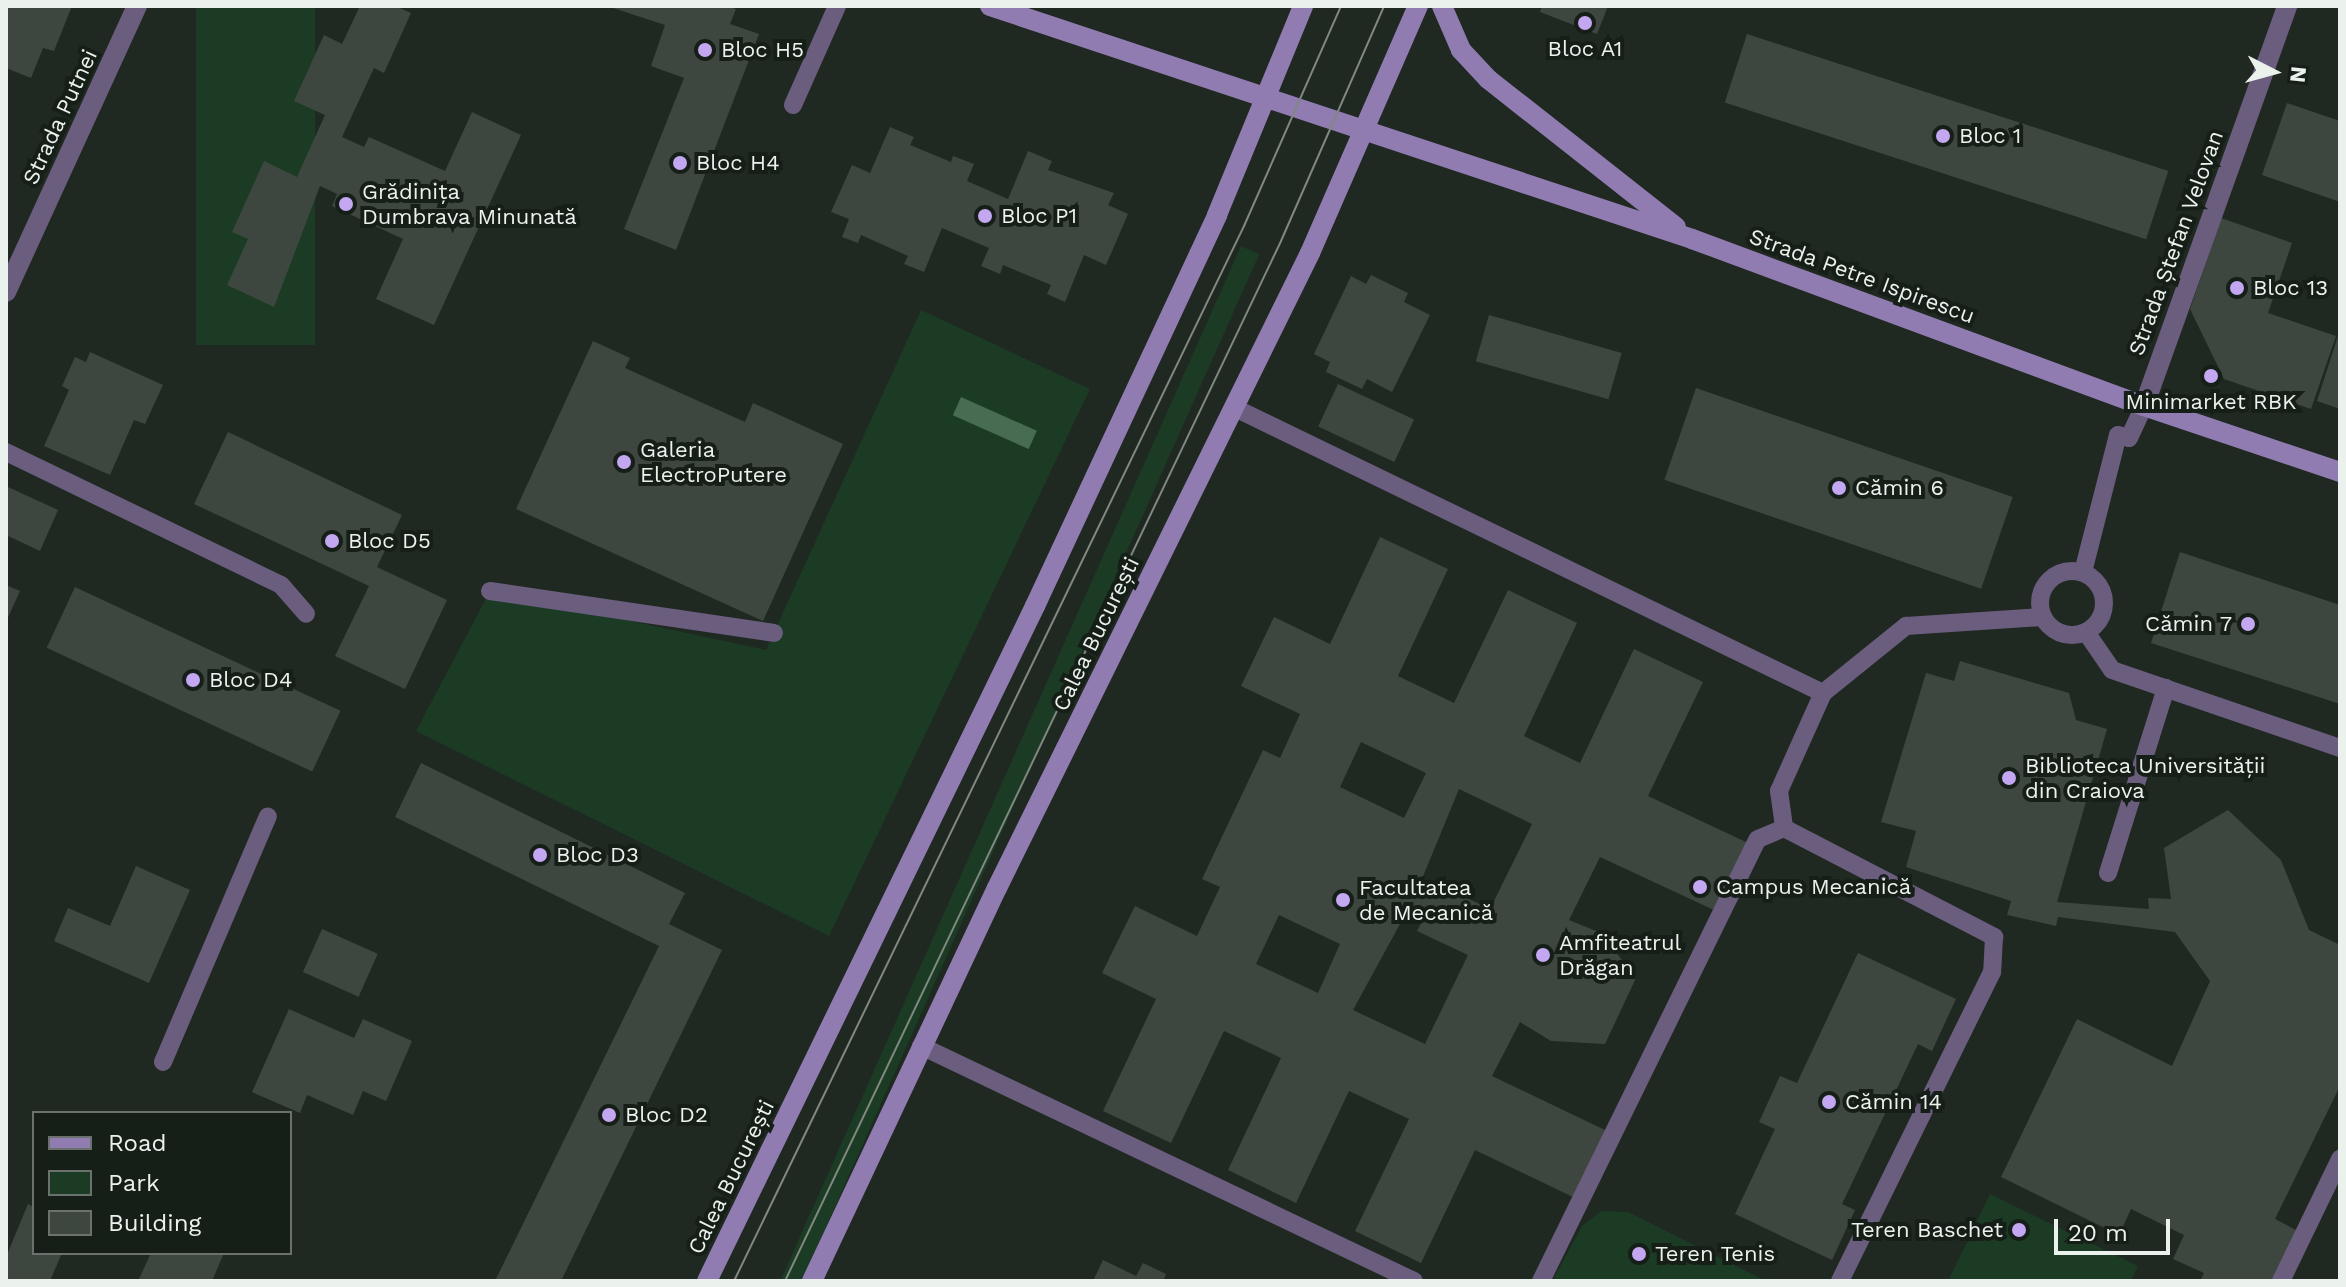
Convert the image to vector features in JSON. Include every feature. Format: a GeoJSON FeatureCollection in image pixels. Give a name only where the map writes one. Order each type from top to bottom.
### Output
{"type":"FeatureCollection","features":[{"type":"Feature","properties":{"kind":"main road","name":"Strada Petre Ispirescu"},"geometry":{"type":"LineString","coordinates":[[990,6],[1267,95],[1692,239],[2144,406],[2340,472]]}},
{"type":"Feature","properties":{"kind":"main road","name":"Calea București"},"geometry":{"type":"LineString","coordinates":[[707,1281],[1028,620],[1217,215],[1303,6]]}},
{"type":"Feature","properties":{"kind":"main road","name":"Calea București"},"geometry":{"type":"LineString","coordinates":[[812,1281],[921,1046],[1235,408],[1367,130],[1418,6]]}},
{"type":"Feature","properties":{"kind":"main road"},"geometry":{"type":"LineString","coordinates":[[1442,6],[1461,50],[1488,79],[1596,169],[1692,239]]}},
{"type":"Feature","properties":{"kind":"street","name":"Strada Putnei"},"geometry":{"type":"LineString","coordinates":[[6,292],[137,6]]}},
{"type":"Feature","properties":{"kind":"street","name":"Strada Ștefan Velovan"},"geometry":{"type":"LineString","coordinates":[[2144,406],[2287,6]]}},
{"type":"Feature","properties":{"kind":"lane"},"geometry":{"type":"LineString","coordinates":[[793,105],[837,6]]}},
{"type":"Feature","properties":{"kind":"lane"},"geometry":{"type":"LineString","coordinates":[[2083,572],[2118,435],[2129,438],[2144,406]]}},
{"type":"Feature","properties":{"kind":"lane"},"geometry":{"type":"LineString","coordinates":[[1235,408],[1823,693]]}},
{"type":"Feature","properties":{"kind":"lane"},"geometry":{"type":"LineString","coordinates":[[6,452],[281,585],[306,614]]}},
{"type":"Feature","properties":{"kind":"lane"},"geometry":{"type":"LineString","coordinates":[[2083,572],[2094,579],[2105,601],[2100,617],[2086,632],[2061,633],[2043,617],[2040,604],[2048,581],[2058,574],[2083,572]]}},
{"type":"Feature","properties":{"kind":"lane"},"geometry":{"type":"LineString","coordinates":[[490,591],[774,633]]}},
{"type":"Feature","properties":{"kind":"lane"},"geometry":{"type":"LineString","coordinates":[[1784,828],[1779,791],[1823,693],[1906,626],[2043,617]]}},
{"type":"Feature","properties":{"kind":"lane"},"geometry":{"type":"LineString","coordinates":[[2086,632],[2112,670],[2340,748]]}},
{"type":"Feature","properties":{"kind":"lane"},"geometry":{"type":"LineString","coordinates":[[2108,873],[2166,688]]}},
{"type":"Feature","properties":{"kind":"lane"},"geometry":{"type":"LineString","coordinates":[[163,1062],[268,816]]}},
{"type":"Feature","properties":{"kind":"lane"},"geometry":{"type":"LineString","coordinates":[[1541,1281],[1758,839],[1784,828]]}},
{"type":"Feature","properties":{"kind":"lane"},"geometry":{"type":"LineString","coordinates":[[1784,828],[1994,937],[1992,972],[1840,1281]]}},
{"type":"Feature","properties":{"kind":"lane"},"geometry":{"type":"LineString","coordinates":[[921,1046],[1414,1281]]}},
{"type":"Feature","properties":{"kind":"lane"},"geometry":{"type":"LineString","coordinates":[[2281,1281],[2340,1159]]}},
{"type":"Feature","properties":{"kind":"green space"},"geometry":{"type":"Polygon","coordinates":[[[196,6],[315,6],[315,345],[196,345],[196,6]]]}},
{"type":"Feature","properties":{"kind":"green space"},"geometry":{"type":"Polygon","coordinates":[[[1241,246],[1259,254],[802,1281],[780,1281],[1241,246]]]}},
{"type":"Feature","properties":{"kind":"green space"},"geometry":{"type":"Polygon","coordinates":[[[921,310],[1090,389],[829,936],[416,731],[490,591],[766,650],[921,310]]]}},
{"type":"Feature","properties":{"kind":"green space","name":"Teren Baschet"},"geometry":{"type":"Polygon","coordinates":[[[1990,1194],[2138,1266],[2131,1281],[1948,1281],[1990,1194]]]}},
{"type":"Feature","properties":{"kind":"green space","name":"Teren Tenis"},"geometry":{"type":"Polygon","coordinates":[[[1601,1211],[1628,1212],[1766,1281],[1552,1281],[1582,1226],[1601,1211]]]}},
{"type":"Feature","properties":{"kind":"shaded area"},"geometry":{"type":"Polygon","coordinates":[[[961,397],[1037,431],[1029,449],[953,415],[961,397]]]}},
{"type":"Feature","properties":{"kind":"building"},"geometry":{"type":"Polygon","coordinates":[[[6,6],[72,6],[54,51],[43,48],[31,78],[6,68],[6,6]]]}},
{"type":"Feature","properties":{"kind":"building"},"geometry":{"type":"Polygon","coordinates":[[[360,6],[395,6],[411,13],[384,73],[374,68],[342,137],[364,147],[369,137],[445,171],[472,112],[521,135],[434,325],[376,299],[403,239],[332,206],[337,194],[320,186],[274,307],[227,285],[248,239],[232,232],[264,161],[297,177],[325,115],[294,101],[324,35],[342,44],[360,6]]]}},
{"type":"Feature","properties":{"kind":"building"},"geometry":{"type":"Polygon","coordinates":[[[607,6],[726,6],[736,9],[730,24],[759,34],[676,250],[624,229],[684,78],[651,66],[665,25],[607,6]]]}},
{"type":"Feature","properties":{"kind":"building","name":"Bloc A1"},"geometry":{"type":"Polygon","coordinates":[[[1542,6],[1608,6],[1597,34],[1540,12],[1542,6]]]}},
{"type":"Feature","properties":{"kind":"building","name":"Bloc 1"},"geometry":{"type":"Polygon","coordinates":[[[1747,34],[2168,171],[2146,239],[1725,102],[1747,34]]]}},
{"type":"Feature","properties":{"kind":"building"},"geometry":{"type":"Polygon","coordinates":[[[2287,103],[2340,121],[2340,202],[2262,175],[2287,103]]]}},
{"type":"Feature","properties":{"kind":"building","name":"Bloc P1"},"geometry":{"type":"Polygon","coordinates":[[[890,127],[914,137],[910,145],[951,162],[953,156],[974,164],[967,181],[1008,199],[1028,151],[1052,161],[1048,170],[1114,193],[1108,205],[1128,214],[1106,265],[1084,255],[1065,302],[1047,294],[1051,285],[1003,265],[1000,274],[981,266],[989,248],[942,228],[924,272],[904,264],[908,256],[861,235],[858,243],[842,237],[849,219],[831,212],[852,165],[870,173],[890,127]]]}},
{"type":"Feature","properties":{"kind":"building"},"geometry":{"type":"Polygon","coordinates":[[[2221,218],[2292,243],[2268,313],[2336,336],[2311,409],[2224,379],[2190,309],[2221,218]]]}},
{"type":"Feature","properties":{"kind":"building"},"geometry":{"type":"Polygon","coordinates":[[[1371,275],[1408,293],[1404,302],[1430,315],[1392,392],[1367,379],[1362,389],[1326,372],[1330,362],[1314,354],[1351,276],[1366,284],[1371,275]]]}},
{"type":"Feature","properties":{"kind":"building"},"geometry":{"type":"Polygon","coordinates":[[[1489,315],[1622,353],[1608,399],[1476,361],[1489,315]]]}},
{"type":"Feature","properties":{"kind":"building"},"geometry":{"type":"Polygon","coordinates":[[[2340,333],[2340,409],[2317,401],[2340,333]]]}},
{"type":"Feature","properties":{"kind":"building"},"geometry":{"type":"Polygon","coordinates":[[[593,341],[630,358],[625,368],[745,422],[753,403],[843,444],[763,621],[516,509],[593,341]]]}},
{"type":"Feature","properties":{"kind":"building"},"geometry":{"type":"Polygon","coordinates":[[[90,352],[163,385],[145,424],[134,420],[110,475],[44,446],[69,390],[62,386],[75,357],[86,362],[90,352]]]}},
{"type":"Feature","properties":{"kind":"building"},"geometry":{"type":"Polygon","coordinates":[[[1338,384],[1414,419],[1394,462],[1318,427],[1338,384]]]}},
{"type":"Feature","properties":{"kind":"building","name":"Cămin 6"},"geometry":{"type":"Polygon","coordinates":[[[1696,388],[2013,497],[1981,589],[1664,480],[1696,388]]]}},
{"type":"Feature","properties":{"kind":"building","name":"Bloc D5"},"geometry":{"type":"Polygon","coordinates":[[[228,432],[402,515],[377,567],[447,600],[405,689],[335,656],[369,586],[194,504],[228,432]]]}},
{"type":"Feature","properties":{"kind":"building"},"geometry":{"type":"Polygon","coordinates":[[[8,487],[58,510],[40,551],[6,535],[8,487]]]}},
{"type":"Feature","properties":{"kind":"building","name":"Facultatea de Mecanică"},"geometry":{"type":"Polygon","coordinates":[[[1380,537],[1448,569],[1398,676],[1454,703],[1508,590],[1577,623],[1524,736],[1580,763],[1634,649],[1703,682],[1648,796],[1748,843],[1716,911],[1600,857],[1569,920],[1601,933],[1636,978],[1605,1044],[1551,1041],[1520,1022],[1492,1076],[1607,1131],[1575,1198],[1475,1150],[1421,1263],[1355,1231],[1409,1119],[1349,1091],[1296,1203],[1228,1170],[1281,1058],[1224,1031],[1171,1143],[1103,1111],[1156,999],[1102,973],[1135,906],[1197,936],[1220,887],[1202,879],[1263,750],[1280,758],[1300,714],[1241,686],[1274,617],[1330,644],[1380,537]],[[1361,742],[1340,787],[1404,818],[1426,773],[1361,742]],[[1459,789],[1419,886],[1435,894],[1439,885],[1490,909],[1532,824],[1459,789]],[[1406,913],[1353,1010],[1425,1044],[1468,955],[1417,931],[1422,921],[1406,913]],[[1279,915],[1256,964],[1318,993],[1340,944],[1279,915]]]}},
{"type":"Feature","properties":{"kind":"building","name":"Cămin 7"},"geometry":{"type":"Polygon","coordinates":[[[2180,552],[2340,605],[2340,704],[2151,643],[2180,552]]]}},
{"type":"Feature","properties":{"kind":"building"},"geometry":{"type":"Polygon","coordinates":[[[6,585],[20,591],[6,622],[6,585]]]}},
{"type":"Feature","properties":{"kind":"building","name":"Bloc D4"},"geometry":{"type":"Polygon","coordinates":[[[75,587],[341,711],[312,772],[47,648],[75,587]]]}},
{"type":"Feature","properties":{"kind":"building"},"geometry":{"type":"Polygon","coordinates":[[[1960,661],[2069,693],[2076,720],[2107,729],[2057,902],[2149,909],[2148,898],[2171,899],[2164,848],[2228,810],[2281,860],[2309,930],[2340,945],[2340,1086],[2275,1219],[2300,1232],[2276,1281],[2200,1281],[2204,1273],[2173,1259],[2184,1235],[2131,1209],[2119,1235],[2001,1177],[2077,1019],[2172,1066],[2210,981],[2175,932],[2058,917],[2056,926],[2007,915],[2011,901],[1906,867],[1916,831],[1881,822],[1926,673],[1954,681],[1960,661]]]}},
{"type":"Feature","properties":{"kind":"building"},"geometry":{"type":"Polygon","coordinates":[[[421,763],[685,893],[669,924],[722,950],[561,1281],[495,1281],[659,946],[395,817],[421,763]]]}},
{"type":"Feature","properties":{"kind":"building"},"geometry":{"type":"Polygon","coordinates":[[[136,866],[190,890],[149,983],[54,941],[68,908],[110,926],[136,866]]]}},
{"type":"Feature","properties":{"kind":"building"},"geometry":{"type":"Polygon","coordinates":[[[322,929],[378,954],[359,997],[303,972],[322,929]]]}},
{"type":"Feature","properties":{"kind":"building","name":"Cămin 14"},"geometry":{"type":"Polygon","coordinates":[[[1858,953],[1956,999],[1932,1051],[1918,1044],[1842,1204],[1855,1210],[1832,1260],[1735,1214],[1775,1129],[1759,1122],[1780,1076],[1797,1083],[1858,953]]]}},
{"type":"Feature","properties":{"kind":"building"},"geometry":{"type":"Polygon","coordinates":[[[289,1009],[354,1038],[363,1019],[412,1041],[386,1101],[363,1091],[353,1115],[307,1095],[300,1113],[252,1092],[289,1009]]]}},
{"type":"Feature","properties":{"kind":"building"},"geometry":{"type":"Polygon","coordinates":[[[28,1204],[32,1206],[32,1255],[61,1255],[50,1281],[6,1281],[6,1257],[28,1204]]]}},
{"type":"Feature","properties":{"kind":"building"},"geometry":{"type":"Polygon","coordinates":[[[150,1255],[223,1255],[212,1281],[138,1281],[150,1255]]]}},
{"type":"Feature","properties":{"kind":"building"},"geometry":{"type":"Polygon","coordinates":[[[1103,1260],[1136,1276],[1143,1263],[1166,1274],[1163,1281],[1093,1281],[1103,1260]]]}},
{"type":"Feature","properties":{"kind":"tram line"},"geometry":{"type":"LineString","coordinates":[[734,1281],[1244,226],[1341,6]]}},
{"type":"Feature","properties":{"kind":"tram line"},"geometry":{"type":"LineString","coordinates":[[785,1281],[1281,241],[1384,6]]}},
{"type":"Feature","properties":{"kind":"place","name":"Bloc A1"},"geometry":{"type":"Point","coordinates":[1585,23]}},
{"type":"Feature","properties":{"kind":"place","name":"Bloc H5"},"geometry":{"type":"Point","coordinates":[705,50]}},
{"type":"Feature","properties":{"kind":"place","name":"Bloc 1"},"geometry":{"type":"Point","coordinates":[1943,136]}},
{"type":"Feature","properties":{"kind":"place","name":"Bloc H4"},"geometry":{"type":"Point","coordinates":[680,163]}},
{"type":"Feature","properties":{"kind":"place","name":"Grădinița Dumbrava Minunată"},"geometry":{"type":"Point","coordinates":[346,204]}},
{"type":"Feature","properties":{"kind":"place","name":"Bloc P1"},"geometry":{"type":"Point","coordinates":[985,216]}},
{"type":"Feature","properties":{"kind":"place","name":"Bloc 13"},"geometry":{"type":"Point","coordinates":[2237,288]}},
{"type":"Feature","properties":{"kind":"place","name":"Minimarket RBK"},"geometry":{"type":"Point","coordinates":[2211,376]}},
{"type":"Feature","properties":{"kind":"place","name":"Galeria ElectroPutere"},"geometry":{"type":"Point","coordinates":[624,462]}},
{"type":"Feature","properties":{"kind":"place","name":"Cămin 6"},"geometry":{"type":"Point","coordinates":[1839,488]}},
{"type":"Feature","properties":{"kind":"place","name":"Bloc D5"},"geometry":{"type":"Point","coordinates":[332,541]}},
{"type":"Feature","properties":{"kind":"place","name":"Cămin 7"},"geometry":{"type":"Point","coordinates":[2248,624]}},
{"type":"Feature","properties":{"kind":"place","name":"Bloc D4"},"geometry":{"type":"Point","coordinates":[193,680]}},
{"type":"Feature","properties":{"kind":"place","name":"Biblioteca Universității din Craiova"},"geometry":{"type":"Point","coordinates":[2009,778]}},
{"type":"Feature","properties":{"kind":"place","name":"Bloc D3"},"geometry":{"type":"Point","coordinates":[540,855]}},
{"type":"Feature","properties":{"kind":"place","name":"Campus Mecanică"},"geometry":{"type":"Point","coordinates":[1700,887]}},
{"type":"Feature","properties":{"kind":"place","name":"Facultatea de Mecanică"},"geometry":{"type":"Point","coordinates":[1343,900]}},
{"type":"Feature","properties":{"kind":"place","name":"Amfiteatrul Drăgan"},"geometry":{"type":"Point","coordinates":[1543,955]}},
{"type":"Feature","properties":{"kind":"place","name":"Cămin 14"},"geometry":{"type":"Point","coordinates":[1829,1102]}},
{"type":"Feature","properties":{"kind":"place","name":"Bloc D2"},"geometry":{"type":"Point","coordinates":[609,1115]}},
{"type":"Feature","properties":{"kind":"place","name":"Teren Baschet"},"geometry":{"type":"Point","coordinates":[2019,1230]}},
{"type":"Feature","properties":{"kind":"place","name":"Teren Tenis"},"geometry":{"type":"Point","coordinates":[1639,1254]}}]}
